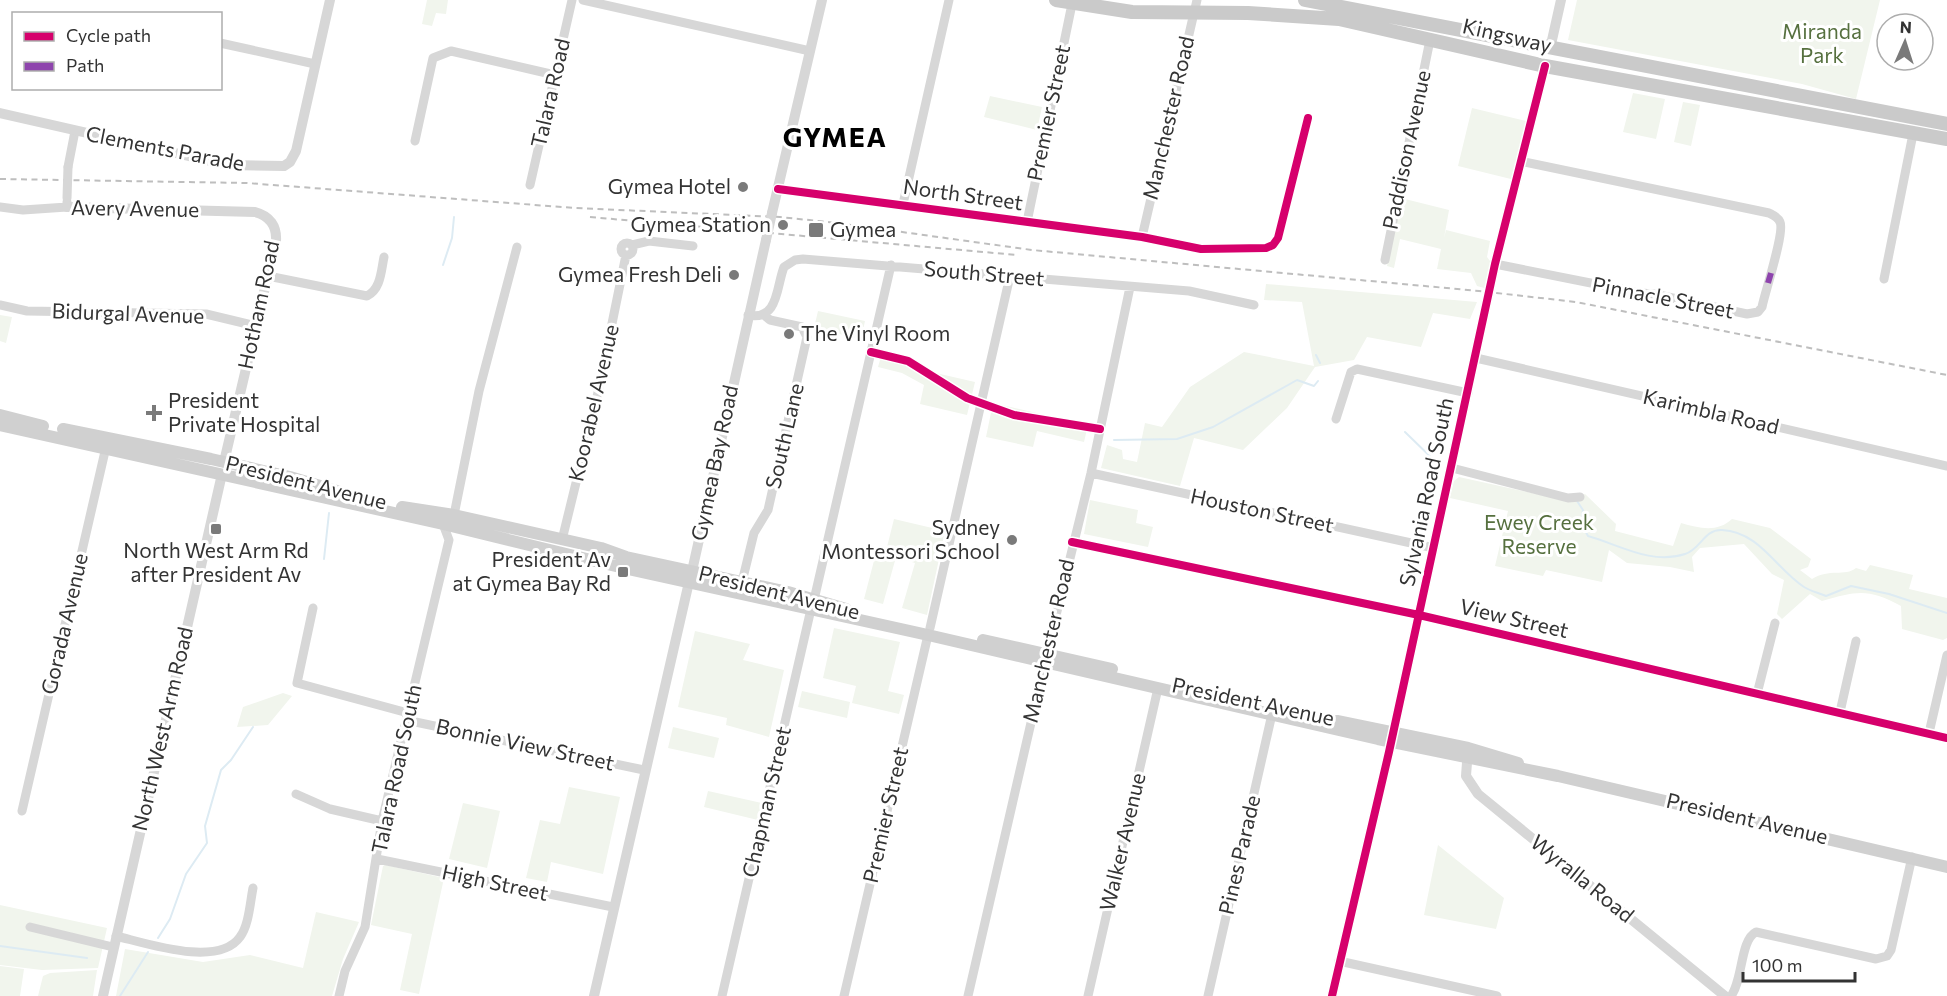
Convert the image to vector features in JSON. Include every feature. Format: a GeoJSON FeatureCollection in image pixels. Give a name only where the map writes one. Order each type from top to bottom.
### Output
{"type":"FeatureCollection","features":[{"type":"Feature","properties":{"kind":"main road","name":"Kingsway"},"geometry":{"type":"LineString","coordinates":[[1056,0],[1132,12],[1195,7],[1339,19],[1545,66],[1947,139]]}},
{"type":"Feature","properties":{"kind":"main road","name":"Kingsway"},"geometry":{"type":"LineString","coordinates":[[1305,0],[1947,124]]}},
{"type":"Feature","properties":{"kind":"main road","name":"Sylvania Road South"},"geometry":{"type":"LineString","coordinates":[[1545,66],[1550,48]]}},
{"type":"Feature","properties":{"kind":"main road"},"geometry":{"type":"LineString","coordinates":[[1913,134],[1916,119]]}},
{"type":"Feature","properties":{"kind":"main road","name":"President Avenue"},"geometry":{"type":"LineString","coordinates":[[0,416],[223,468],[454,515],[561,545],[691,577],[1135,676],[1392,737]]}},
{"type":"Feature","properties":{"kind":"main road","name":"President Avenue"},"geometry":{"type":"LineString","coordinates":[[0,425],[108,442]]}},
{"type":"Feature","properties":{"kind":"main road","name":"President Avenue"},"geometry":{"type":"LineString","coordinates":[[223,468],[512,541],[561,545]]}},
{"type":"Feature","properties":{"kind":"main road"},"geometry":{"type":"LineString","coordinates":[[454,515],[457,522],[512,541]]}},
{"type":"Feature","properties":{"kind":"main road","name":"President Avenue"},"geometry":{"type":"LineString","coordinates":[[691,577],[742,582],[813,604]]}},
{"type":"Feature","properties":{"kind":"main road","name":"President Avenue"},"geometry":{"type":"LineString","coordinates":[[1046,657],[1158,688],[1272,714],[1467,753],[1557,776],[1943,864]]}},
{"type":"Feature","properties":{"kind":"street"},"geometry":{"type":"LineString","coordinates":[[222,43],[315,64],[330,0]]}},
{"type":"Feature","properties":{"kind":"street","name":"Talara Road"},"geometry":{"type":"LineString","coordinates":[[531,185],[572,0]]}},
{"type":"Feature","properties":{"kind":"street"},"geometry":{"type":"LineString","coordinates":[[583,0],[810,51]]}},
{"type":"Feature","properties":{"kind":"street","name":"Gymea Bay Road"},"geometry":{"type":"LineString","coordinates":[[594,996],[644,770],[691,577],[748,315],[822,0]]}},
{"type":"Feature","properties":{"kind":"street"},"geometry":{"type":"LineString","coordinates":[[903,204],[949,0]]}},
{"type":"Feature","properties":{"kind":"street"},"geometry":{"type":"LineString","coordinates":[[1550,48],[1561,0]]}},
{"type":"Feature","properties":{"kind":"street","name":"Premier Street"},"geometry":{"type":"LineString","coordinates":[[1027,222],[1072,4]]}},
{"type":"Feature","properties":{"kind":"street","name":"Manchester Road"},"geometry":{"type":"LineString","coordinates":[[1142,237],[1195,7]]}},
{"type":"Feature","properties":{"kind":"street","name":"Paddison Avenue"},"geometry":{"type":"LineString","coordinates":[[1385,260],[1430,40]]}},
{"type":"Feature","properties":{"kind":"street"},"geometry":{"type":"LineString","coordinates":[[415,141],[433,58],[440,54],[451,51],[555,75]]}},
{"type":"Feature","properties":{"kind":"street","name":"Clements Parade"},"geometry":{"type":"LineString","coordinates":[[0,113],[228,165],[284,166],[290,162],[296,151],[315,64]]}},
{"type":"Feature","properties":{"kind":"street","name":"Sylvania Road South"},"geometry":{"type":"LineString","coordinates":[[1332,996],[1452,468],[1494,264],[1545,66]]}},
{"type":"Feature","properties":{"kind":"street","name":"North Street"},"geometry":{"type":"LineString","coordinates":[[778,189],[1142,237],[1201,249],[1252,250],[1273,245],[1278,238],[1308,117]]}},
{"type":"Feature","properties":{"kind":"street","name":"Clements Parade"},"geometry":{"type":"LineString","coordinates":[[67,203],[68,167],[75,131]]}},
{"type":"Feature","properties":{"kind":"street"},"geometry":{"type":"LineString","coordinates":[[1884,279],[1913,134]]}},
{"type":"Feature","properties":{"kind":"street","name":"Pinnacle Street"},"geometry":{"type":"LineString","coordinates":[[1494,264],[1747,314],[1758,312],[1762,307],[1771,273],[1782,228],[1776,216],[1520,161]]}},
{"type":"Feature","properties":{"kind":"street","name":"Avery Avenue"},"geometry":{"type":"LineString","coordinates":[[0,207],[23,210],[67,203],[238,211],[260,213],[269,219]]}},
{"type":"Feature","properties":{"kind":"street","name":"Hotham Road"},"geometry":{"type":"LineString","coordinates":[[223,468],[276,236],[269,219]]}},
{"type":"Feature","properties":{"kind":"street","name":"Koorabel Avenue"},"geometry":{"type":"LineString","coordinates":[[561,545],[597,397],[626,255],[621,250],[622,245],[628,242],[632,245],[649,241],[693,246]]}},
{"type":"Feature","properties":{"kind":"street"},"geometry":{"type":"LineString","coordinates":[[454,515],[479,391],[517,247]]}},
{"type":"Feature","properties":{"kind":"street"},"geometry":{"type":"LineString","coordinates":[[268,276],[367,296],[377,288],[384,257]]}},
{"type":"Feature","properties":{"kind":"street","name":"South Street"},"geometry":{"type":"LineString","coordinates":[[764,315],[777,297],[784,267],[795,260],[891,265],[1189,291],[1254,305]]}},
{"type":"Feature","properties":{"kind":"street","name":"Chapman Street"},"geometry":{"type":"LineString","coordinates":[[722,996],[891,265]]}},
{"type":"Feature","properties":{"kind":"street","name":"Premier Street"},"geometry":{"type":"LineString","coordinates":[[844,996],[1010,276]]}},
{"type":"Feature","properties":{"kind":"street","name":"Manchester Road"},"geometry":{"type":"LineString","coordinates":[[969,996],[1072,542],[1091,473],[1130,287]]}},
{"type":"Feature","properties":{"kind":"street","name":"Bidurgal Avenue"},"geometry":{"type":"LineString","coordinates":[[0,305],[27,311],[206,314],[256,326]]}},
{"type":"Feature","properties":{"kind":"street"},"geometry":{"type":"LineString","coordinates":[[748,315],[764,315]]}},
{"type":"Feature","properties":{"kind":"street","name":"South Lane"},"geometry":{"type":"LineString","coordinates":[[742,582],[754,533],[768,510],[807,339],[806,330],[802,327],[770,320],[764,315]]}},
{"type":"Feature","properties":{"kind":"street","name":"Karimbla Road"},"geometry":{"type":"LineString","coordinates":[[1476,358],[1947,466]]}},
{"type":"Feature","properties":{"kind":"street"},"geometry":{"type":"LineString","coordinates":[[1336,419],[1351,372],[1361,369],[1468,393]]}},
{"type":"Feature","properties":{"kind":"street","name":"Gorada Avenue"},"geometry":{"type":"LineString","coordinates":[[22,811],[108,442]]}},
{"type":"Feature","properties":{"kind":"street","name":"North West Arm Road"},"geometry":{"type":"LineString","coordinates":[[103,996],[223,468]]}},
{"type":"Feature","properties":{"kind":"street"},"geometry":{"type":"LineString","coordinates":[[1452,468],[1568,498],[1580,497]]}},
{"type":"Feature","properties":{"kind":"street","name":"Houston Street"},"geometry":{"type":"LineString","coordinates":[[1091,473],[1434,548]]}},
{"type":"Feature","properties":{"kind":"street"},"geometry":{"type":"LineString","coordinates":[[443,524],[449,540],[458,533],[470,530]]}},
{"type":"Feature","properties":{"kind":"street","name":"Talara Road South"},"geometry":{"type":"LineString","coordinates":[[339,996],[345,971],[366,927],[382,821],[449,540]]}},
{"type":"Feature","properties":{"kind":"street","name":"View Street"},"geometry":{"type":"LineString","coordinates":[[1072,542],[1419,615],[1947,738]]}},
{"type":"Feature","properties":{"kind":"street","name":"Bonnie View Street"},"geometry":{"type":"LineString","coordinates":[[313,608],[297,683],[407,716],[644,770]]}},
{"type":"Feature","properties":{"kind":"street"},"geometry":{"type":"LineString","coordinates":[[1757,694],[1775,623]]}},
{"type":"Feature","properties":{"kind":"street"},"geometry":{"type":"LineString","coordinates":[[1840,712],[1856,641]]}},
{"type":"Feature","properties":{"kind":"street"},"geometry":{"type":"LineString","coordinates":[[1929,733],[1947,655]]}},
{"type":"Feature","properties":{"kind":"street","name":"Walker Avenue"},"geometry":{"type":"LineString","coordinates":[[1088,996],[1158,688]]}},
{"type":"Feature","properties":{"kind":"street","name":"Pines Parade"},"geometry":{"type":"LineString","coordinates":[[1208,996],[1272,714]]}},
{"type":"Feature","properties":{"kind":"street","name":"Wyralla Road"},"geometry":{"type":"LineString","coordinates":[[1467,753],[1468,782],[1478,794],[1725,996]]}},
{"type":"Feature","properties":{"kind":"street"},"geometry":{"type":"LineString","coordinates":[[296,794],[330,809],[382,821]]}},
{"type":"Feature","properties":{"kind":"street"},"geometry":{"type":"LineString","coordinates":[[1731,996],[1737,986],[1748,939],[1756,932],[1876,959],[1887,956],[1891,950],[1912,857]]}},
{"type":"Feature","properties":{"kind":"street","name":"High Street"},"geometry":{"type":"LineString","coordinates":[[377,859],[613,907]]}},
{"type":"Feature","properties":{"kind":"street"},"geometry":{"type":"LineString","coordinates":[[30,927],[203,953],[225,949],[240,938],[253,888]]}},
{"type":"Feature","properties":{"kind":"street"},"geometry":{"type":"LineString","coordinates":[[1339,961],[1497,996]]}},
{"type":"Feature","properties":{"kind":"green space"},"geometry":{"type":"Polygon","coordinates":[[[427,0],[448,0],[446,14],[436,13],[432,26],[422,24],[427,0]]]}},
{"type":"Feature","properties":{"kind":"green space","name":"Miranda Park"},"geometry":{"type":"Polygon","coordinates":[[[1577,0],[1880,0],[1877,12],[1875,12],[1875,21],[1856,99],[1802,84],[1568,40],[1577,0]]]}},
{"type":"Feature","properties":{"kind":"green space"},"geometry":{"type":"Polygon","coordinates":[[[1633,93],[1665,99],[1656,139],[1623,132],[1633,93]]]}},
{"type":"Feature","properties":{"kind":"green space"},"geometry":{"type":"Polygon","coordinates":[[[990,96],[1042,107],[1037,130],[984,117],[990,96]]]}},
{"type":"Feature","properties":{"kind":"green space"},"geometry":{"type":"Polygon","coordinates":[[[1683,102],[1700,105],[1691,146],[1674,142],[1683,102]]]}},
{"type":"Feature","properties":{"kind":"green space"},"geometry":{"type":"Polygon","coordinates":[[[1472,108],[1530,122],[1515,180],[1458,166],[1472,108]]]}},
{"type":"Feature","properties":{"kind":"green space"},"geometry":{"type":"Polygon","coordinates":[[[1401,198],[1449,210],[1444,238],[1446,230],[1490,241],[1487,257],[1493,265],[1488,289],[1477,286],[1471,273],[1437,269],[1441,249],[1400,239],[1394,268],[1387,266],[1401,198]]]}},
{"type":"Feature","properties":{"kind":"green space"},"geometry":{"type":"Polygon","coordinates":[[[1266,284],[1477,302],[1470,319],[1433,313],[1421,347],[1367,337],[1354,360],[1315,367],[1287,408],[1243,450],[1194,438],[1180,486],[1101,468],[1107,445],[1122,450],[1123,459],[1137,462],[1145,423],[1162,427],[1190,387],[1244,352],[1314,366],[1302,302],[1264,300],[1266,284]]]}},
{"type":"Feature","properties":{"kind":"green space"},"geometry":{"type":"Polygon","coordinates":[[[818,311],[865,321],[861,339],[814,328],[818,311]]]}},
{"type":"Feature","properties":{"kind":"green space"},"geometry":{"type":"Polygon","coordinates":[[[0,315],[12,317],[6,343],[0,341],[0,315]]]}},
{"type":"Feature","properties":{"kind":"green space"},"geometry":{"type":"Polygon","coordinates":[[[882,353],[909,360],[927,371],[975,382],[967,415],[920,404],[924,385],[902,373],[878,367],[882,353]]]}},
{"type":"Feature","properties":{"kind":"green space"},"geometry":{"type":"Polygon","coordinates":[[[993,403],[1088,425],[1084,442],[1037,431],[1033,447],[986,437],[993,403]]]}},
{"type":"Feature","properties":{"kind":"green space","name":"Ewey Creek Reserve"},"geometry":{"type":"Polygon","coordinates":[[[1459,477],[1568,501],[1585,494],[1616,524],[1615,531],[1673,546],[1681,523],[1701,528],[1714,528],[1732,519],[1770,528],[1811,559],[1808,567],[1800,570],[1812,579],[1824,574],[1852,571],[1856,568],[1866,571],[1870,565],[1913,575],[1909,589],[1947,598],[1947,638],[1943,640],[1902,629],[1901,606],[1871,594],[1854,593],[1822,601],[1810,594],[1782,619],[1777,614],[1784,580],[1772,574],[1744,544],[1700,548],[1692,557],[1694,572],[1627,563],[1609,550],[1602,582],[1546,570],[1543,576],[1495,566],[1508,511],[1450,498],[1454,481],[1459,477]]]}},
{"type":"Feature","properties":{"kind":"green space"},"geometry":{"type":"Polygon","coordinates":[[[1090,500],[1138,510],[1136,523],[1153,527],[1148,547],[1084,534],[1090,500]]]}},
{"type":"Feature","properties":{"kind":"green space"},"geometry":{"type":"Polygon","coordinates":[[[894,519],[945,531],[927,615],[902,608],[915,563],[896,557],[883,604],[864,599],[876,553],[885,555],[894,519]]]}},
{"type":"Feature","properties":{"kind":"green space"},"geometry":{"type":"Polygon","coordinates":[[[834,628],[900,642],[888,691],[904,695],[899,714],[852,703],[856,686],[823,678],[834,628]]]}},
{"type":"Feature","properties":{"kind":"green space"},"geometry":{"type":"Polygon","coordinates":[[[695,631],[750,644],[743,660],[784,670],[769,737],[726,725],[727,718],[678,707],[695,631]]]}},
{"type":"Feature","properties":{"kind":"green space"},"geometry":{"type":"Polygon","coordinates":[[[802,691],[850,702],[847,718],[798,707],[802,691]]]}},
{"type":"Feature","properties":{"kind":"green space"},"geometry":{"type":"Polygon","coordinates":[[[283,693],[292,696],[268,725],[237,727],[243,707],[283,693]]]}},
{"type":"Feature","properties":{"kind":"green space"},"geometry":{"type":"Polygon","coordinates":[[[673,727],[719,738],[714,758],[668,748],[673,727]]]}},
{"type":"Feature","properties":{"kind":"green space"},"geometry":{"type":"Polygon","coordinates":[[[569,787],[620,797],[603,874],[551,862],[547,882],[526,878],[540,820],[560,824],[569,787]]]}},
{"type":"Feature","properties":{"kind":"green space"},"geometry":{"type":"Polygon","coordinates":[[[708,791],[766,804],[762,821],[704,807],[708,791]]]}},
{"type":"Feature","properties":{"kind":"green space"},"geometry":{"type":"Polygon","coordinates":[[[463,803],[500,811],[487,868],[449,859],[463,803]]]}},
{"type":"Feature","properties":{"kind":"green space"},"geometry":{"type":"Polygon","coordinates":[[[1438,845],[1504,898],[1496,929],[1424,915],[1438,845]]]}},
{"type":"Feature","properties":{"kind":"green space"},"geometry":{"type":"Polygon","coordinates":[[[385,865],[444,878],[419,994],[400,990],[412,934],[371,925],[385,865]]]}},
{"type":"Feature","properties":{"kind":"green space"},"geometry":{"type":"Polygon","coordinates":[[[0,905],[107,928],[98,968],[42,970],[0,965],[0,905]]]}},
{"type":"Feature","properties":{"kind":"green space"},"geometry":{"type":"Polygon","coordinates":[[[316,912],[359,922],[343,959],[332,996],[116,996],[125,949],[203,962],[250,955],[303,968],[316,912]]]}},
{"type":"Feature","properties":{"kind":"green space"},"geometry":{"type":"Polygon","coordinates":[[[0,966],[24,969],[20,996],[0,996],[0,966]]]}},
{"type":"Feature","properties":{"kind":"green space"},"geometry":{"type":"Polygon","coordinates":[[[97,970],[93,996],[38,996],[43,976],[50,973],[97,970]]]}},
{"type":"Feature","properties":{"kind":"waterway"},"geometry":{"type":"LineString","coordinates":[[443,265],[452,238],[454,217]]}},
{"type":"Feature","properties":{"kind":"waterway"},"geometry":{"type":"LineString","coordinates":[[1316,355],[1320,363]]}},
{"type":"Feature","properties":{"kind":"waterway"},"geometry":{"type":"LineString","coordinates":[[1114,440],[1177,439],[1213,427],[1297,380],[1314,386],[1318,381]]}},
{"type":"Feature","properties":{"kind":"waterway"},"geometry":{"type":"LineString","coordinates":[[1405,432],[1441,467]]}},
{"type":"Feature","properties":{"kind":"waterway"},"geometry":{"type":"LineString","coordinates":[[1577,501],[1583,510],[1581,523],[1588,536],[1648,556],[1672,557],[1685,554],[1711,533],[1722,530],[1735,532],[1757,544],[1794,579],[1812,591],[1826,596],[1851,586],[1889,594],[1947,613]]}},
{"type":"Feature","properties":{"kind":"waterway"},"geometry":{"type":"LineString","coordinates":[[324,559],[329,513]]}},
{"type":"Feature","properties":{"kind":"waterway"},"geometry":{"type":"LineString","coordinates":[[158,938],[170,919],[186,874],[207,843],[205,826],[221,770],[231,760],[253,727]]}},
{"type":"Feature","properties":{"kind":"waterway"},"geometry":{"type":"LineString","coordinates":[[0,946],[87,958]]}},
{"type":"Feature","properties":{"kind":"waterway"},"geometry":{"type":"LineString","coordinates":[[120,996],[148,952]]}},
{"type":"Feature","properties":{"kind":"railway"},"geometry":{"type":"LineString","coordinates":[[0,179],[247,183],[575,208],[780,217],[1032,250],[1576,302],[1947,375]]}},
{"type":"Feature","properties":{"kind":"railway"},"geometry":{"type":"LineString","coordinates":[[590,217],[1017,255]]}},
{"type":"Feature","properties":{"kind":"marked path"},"geometry":{"type":"LineString","coordinates":[[1768,283],[1771,273]]}},
{"type":"Feature","properties":{"kind":"cycle path"},"geometry":{"type":"LineString","coordinates":[[1332,996],[1389,752],[1495,264],[1545,66]]}},
{"type":"Feature","properties":{"kind":"cycle path"},"geometry":{"type":"LineString","coordinates":[[778,189],[1142,237],[1201,249],[1266,248],[1273,245],[1278,238],[1308,118]]}},
{"type":"Feature","properties":{"kind":"cycle path"},"geometry":{"type":"LineString","coordinates":[[871,352],[908,361],[967,398],[1014,415],[1100,429]]}},
{"type":"Feature","properties":{"kind":"cycle path"},"geometry":{"type":"LineString","coordinates":[[1072,542],[1419,615],[1947,738]]}},
{"type":"Feature","properties":{"kind":"place","name":"Gymea Hotel"},"geometry":{"type":"Point","coordinates":[743,187]}},
{"type":"Feature","properties":{"kind":"place","name":"Gymea Station"},"geometry":{"type":"Point","coordinates":[783,225]}},
{"type":"Feature","properties":{"kind":"place","name":"Gymea"},"geometry":{"type":"Point","coordinates":[816,230]}},
{"type":"Feature","properties":{"kind":"place","name":"Gymea Fresh Deli"},"geometry":{"type":"Point","coordinates":[734,275]}},
{"type":"Feature","properties":{"kind":"place","name":"The Vinyl Room"},"geometry":{"type":"Point","coordinates":[789,334]}},
{"type":"Feature","properties":{"kind":"place","name":"President Private Hospital"},"geometry":{"type":"Point","coordinates":[154,413]}},
{"type":"Feature","properties":{"kind":"place","name":"North West Arm Rd after President Av"},"geometry":{"type":"Point","coordinates":[216,529]}},
{"type":"Feature","properties":{"kind":"place","name":"Sydney Montessori School"},"geometry":{"type":"Point","coordinates":[1012,540]}},
{"type":"Feature","properties":{"kind":"place","name":"President Av at Gymea Bay Rd"},"geometry":{"type":"Point","coordinates":[623,572]}},
{"type":"Feature","properties":{"kind":"district","name":"GYMEA"},"geometry":{"type":"Point","coordinates":[835,138]}}]}
